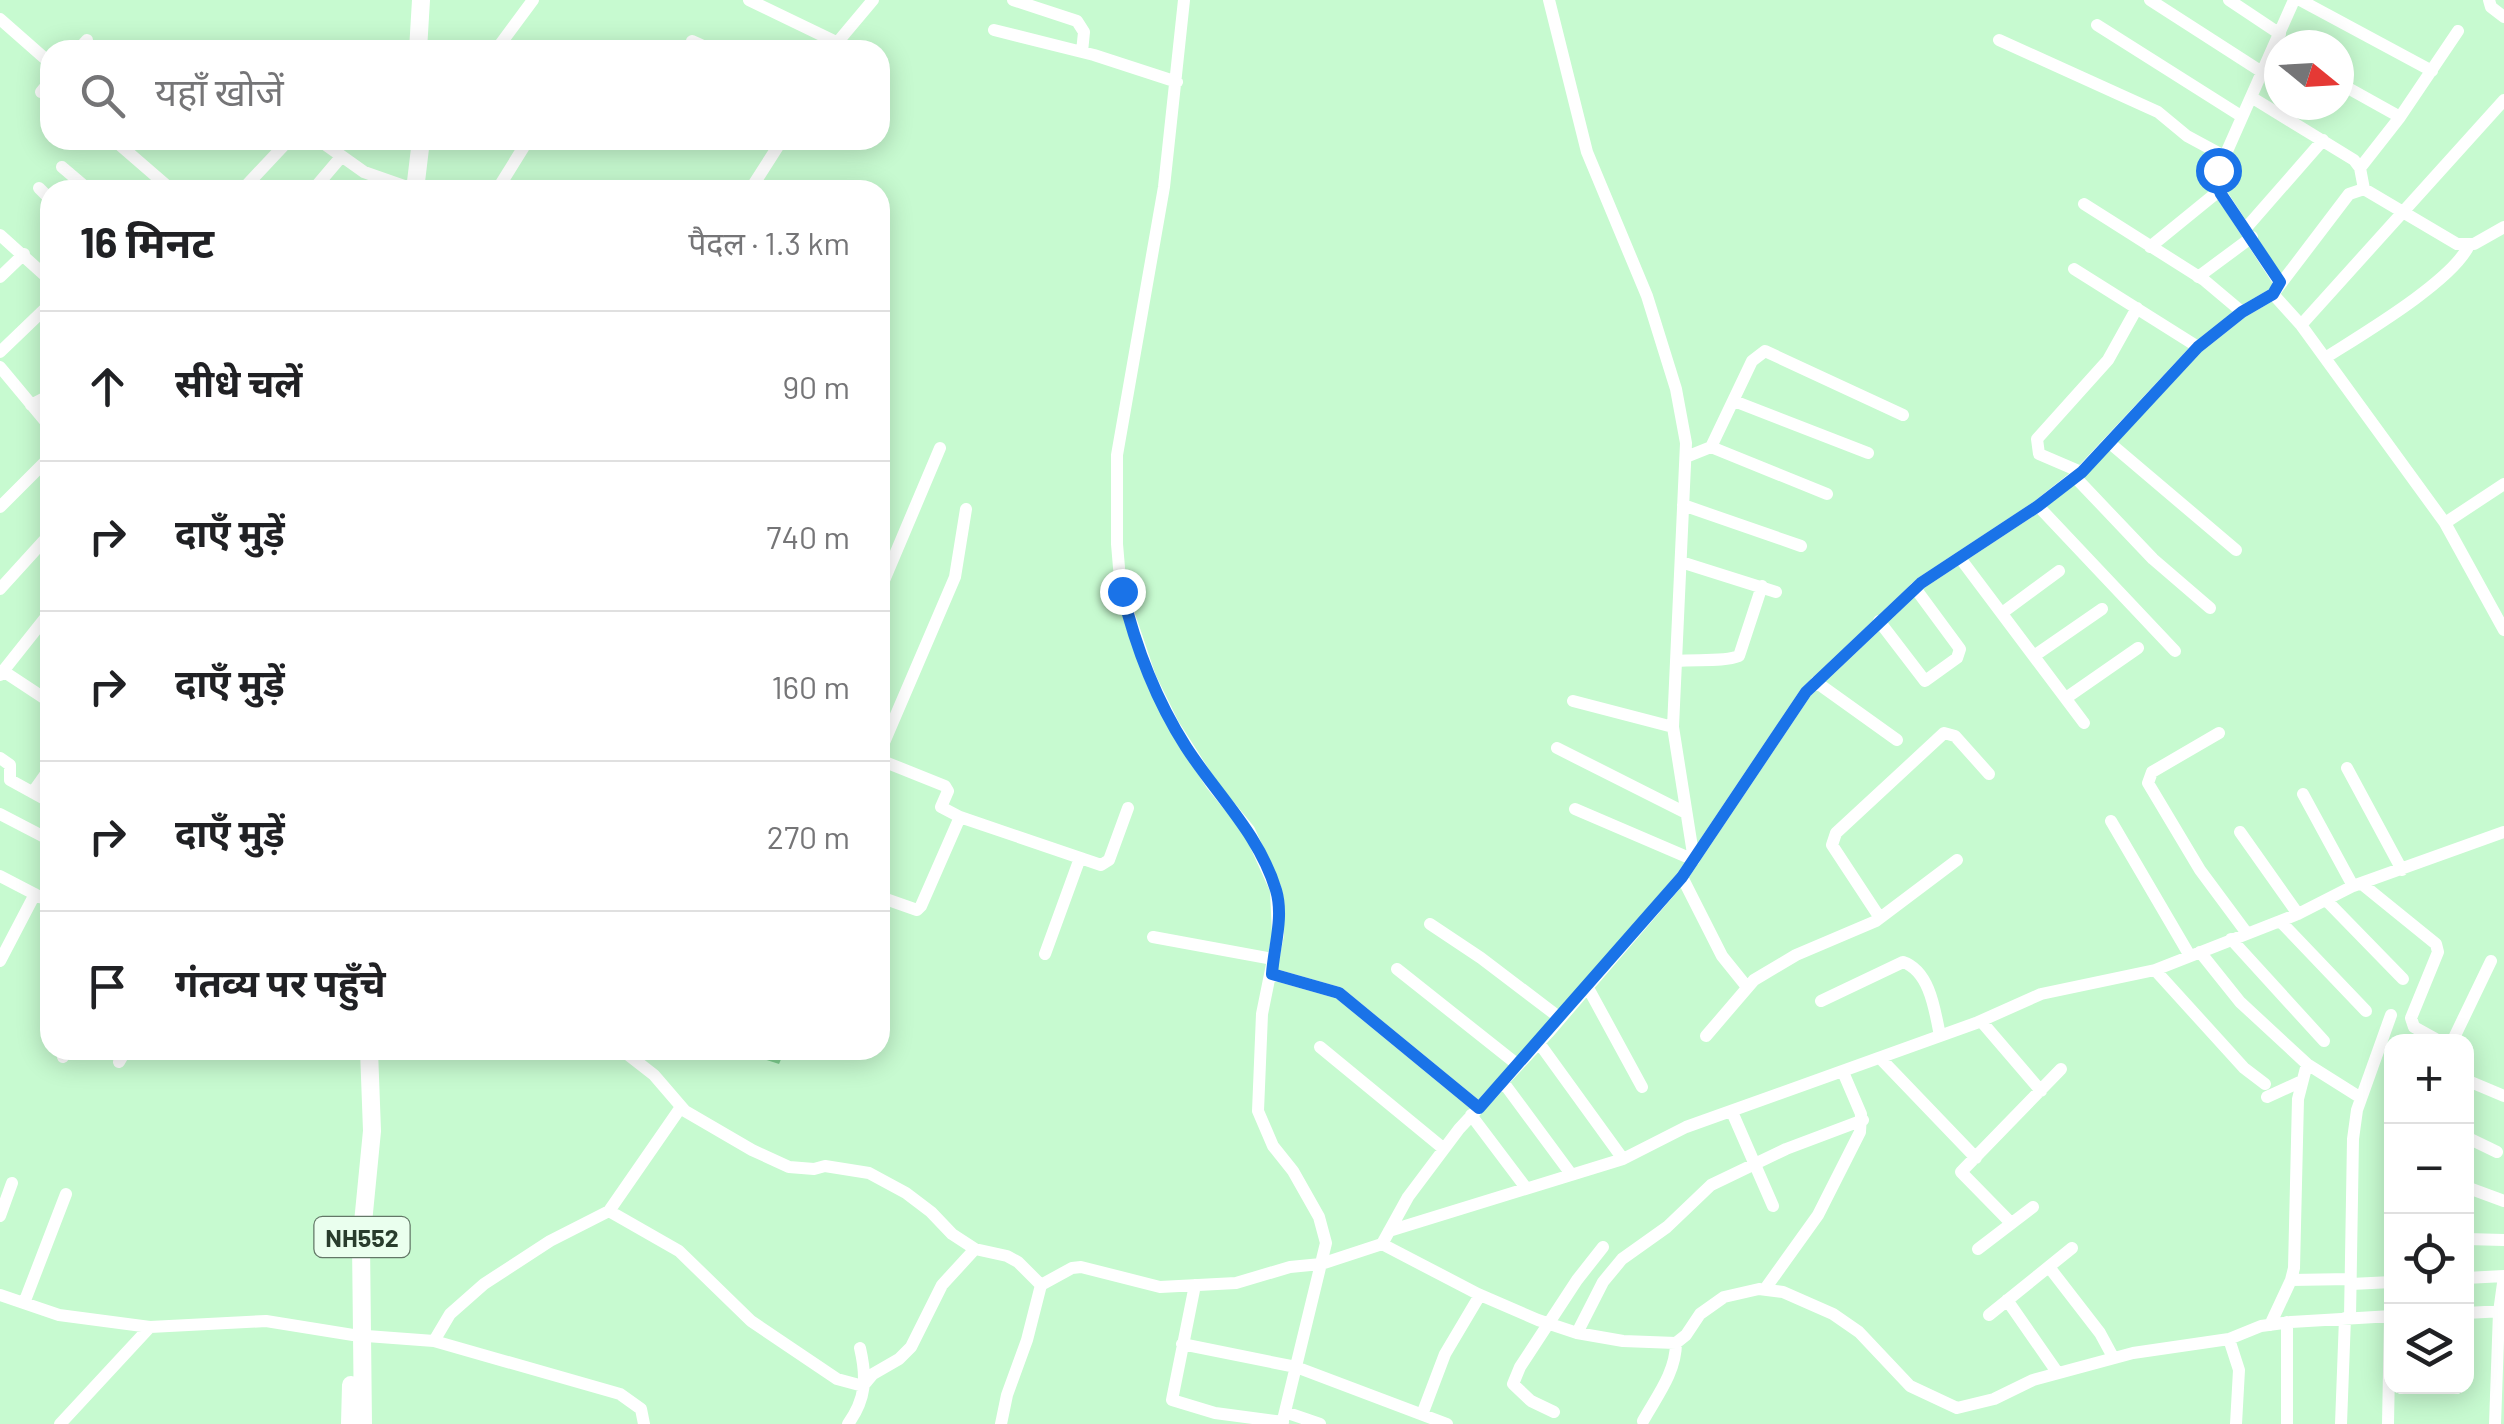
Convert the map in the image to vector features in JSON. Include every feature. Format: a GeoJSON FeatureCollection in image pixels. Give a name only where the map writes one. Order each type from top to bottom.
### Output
{"type":"FeatureCollection","features":[{"type":"Feature","properties":{"kind":"highway"},"geometry":{"type":"LineString","coordinates":[[419,40],[421,0]]}},
{"type":"Feature","properties":{"kind":"highway"},"geometry":{"type":"LineString","coordinates":[[430,40],[432,0]]}},
{"type":"Feature","properties":{"kind":"highway"},"geometry":{"type":"LineString","coordinates":[[407,180],[409,150]]}},
{"type":"Feature","properties":{"kind":"highway"},"geometry":{"type":"LineString","coordinates":[[410,180],[418,150]]}},
{"type":"Feature","properties":{"kind":"highway","name":"NH552"},"geometry":{"type":"LineString","coordinates":[[358,1060],[361,1120],[351,1254],[362,1424]]}},
{"type":"Feature","properties":{"kind":"highway","name":"NH552"},"geometry":{"type":"LineString","coordinates":[[350,1424],[372,1131],[368,1060]]}},
{"type":"Feature","properties":{"kind":"street"},"geometry":{"type":"LineString","coordinates":[[503,40],[533,0]]}},
{"type":"Feature","properties":{"kind":"street"},"geometry":{"type":"LineString","coordinates":[[748,0],[823,40]]}},
{"type":"Feature","properties":{"kind":"street"},"geometry":{"type":"LineString","coordinates":[[839,40],[873,0]]}},
{"type":"Feature","properties":{"kind":"street"},"geometry":{"type":"LineString","coordinates":[[1013,0],[1078,21],[1084,32],[1082,52]]}},
{"type":"Feature","properties":{"kind":"street"},"geometry":{"type":"LineString","coordinates":[[1184,0],[1178,82],[1159,216],[1116,454],[1117,544],[1122,591],[1150,678],[1173,724],[1212,785],[1249,830],[1276,890],[1279,914],[1272,974],[1262,1014],[1258,1111],[1273,1146],[1319,1217],[1326,1243],[1283,1419]]}},
{"type":"Feature","properties":{"kind":"street"},"geometry":{"type":"LineString","coordinates":[[1549,0],[1587,152],[1647,296],[1676,389],[1686,457],[1673,727],[1694,860]]}},
{"type":"Feature","properties":{"kind":"street"},"geometry":{"type":"LineString","coordinates":[[2150,0],[2262,72]]}},
{"type":"Feature","properties":{"kind":"street"},"geometry":{"type":"LineString","coordinates":[[2228,0],[2264,31]]}},
{"type":"Feature","properties":{"kind":"street"},"geometry":{"type":"LineString","coordinates":[[2284,30],[2297,0],[2432,71]]}},
{"type":"Feature","properties":{"kind":"street"},"geometry":{"type":"LineString","coordinates":[[2489,0],[2491,7],[2504,17]]}},
{"type":"Feature","properties":{"kind":"street"},"geometry":{"type":"LineString","coordinates":[[0,19],[40,54]]}},
{"type":"Feature","properties":{"kind":"street"},"geometry":{"type":"LineString","coordinates":[[2096,25],[2241,116]]}},
{"type":"Feature","properties":{"kind":"street"},"geometry":{"type":"LineString","coordinates":[[994,30],[1178,82]]}},
{"type":"Feature","properties":{"kind":"street"},"geometry":{"type":"LineString","coordinates":[[2360,168],[2458,31]]}},
{"type":"Feature","properties":{"kind":"street"},"geometry":{"type":"LineString","coordinates":[[1998,40],[2158,112],[2188,136],[2224,156]]}},
{"type":"Feature","properties":{"kind":"street"},"geometry":{"type":"LineString","coordinates":[[2264,68],[2216,176],[2220,190],[2249,233],[2276,288],[2445,523],[2504,630]]}},
{"type":"Feature","properties":{"kind":"street"},"geometry":{"type":"LineString","coordinates":[[2354,91],[2400,116]]}},
{"type":"Feature","properties":{"kind":"street"},"geometry":{"type":"LineString","coordinates":[[2250,97],[2360,168],[2364,189]]}},
{"type":"Feature","properties":{"kind":"street"},"geometry":{"type":"LineString","coordinates":[[2301,324],[2504,100]]}},
{"type":"Feature","properties":{"kind":"street"},"geometry":{"type":"LineString","coordinates":[[2198,276],[2249,233],[2322,140]]}},
{"type":"Feature","properties":{"kind":"street"},"geometry":{"type":"LineString","coordinates":[[126,150],[161,180]]}},
{"type":"Feature","properties":{"kind":"street"},"geometry":{"type":"LineString","coordinates":[[251,180],[280,150]]}},
{"type":"Feature","properties":{"kind":"street"},"geometry":{"type":"LineString","coordinates":[[332,150],[364,172],[384,180]]}},
{"type":"Feature","properties":{"kind":"street"},"geometry":{"type":"LineString","coordinates":[[503,180],[522,150]]}},
{"type":"Feature","properties":{"kind":"street"},"geometry":{"type":"LineString","coordinates":[[756,180],[772,150]]}},
{"type":"Feature","properties":{"kind":"street"},"geometry":{"type":"LineString","coordinates":[[321,180],[341,157]]}},
{"type":"Feature","properties":{"kind":"street"},"geometry":{"type":"LineString","coordinates":[[62,167],[77,180]]}},
{"type":"Feature","properties":{"kind":"street"},"geometry":{"type":"LineString","coordinates":[[1385,1238],[1408,1197],[1444,1149],[1682,877],[1806,692],[1915,588],[2078,475],[2198,347],[2276,288],[2349,194],[2364,189],[2456,244],[2469,245],[2504,227]]}},
{"type":"Feature","properties":{"kind":"street"},"geometry":{"type":"LineString","coordinates":[[2150,246],[2220,190]]}},
{"type":"Feature","properties":{"kind":"street"},"geometry":{"type":"LineString","coordinates":[[2084,204],[2198,276],[2242,312]]}},
{"type":"Feature","properties":{"kind":"street"},"geometry":{"type":"LineString","coordinates":[[0,234],[40,270]]}},
{"type":"Feature","properties":{"kind":"street"},"geometry":{"type":"LineString","coordinates":[[2325,358],[2402,309],[2462,258],[2469,245]]}},
{"type":"Feature","properties":{"kind":"street"},"geometry":{"type":"LineString","coordinates":[[0,277],[24,254]]}},
{"type":"Feature","properties":{"kind":"street"},"geometry":{"type":"LineString","coordinates":[[2074,269],[2198,347]]}},
{"type":"Feature","properties":{"kind":"street"},"geometry":{"type":"LineString","coordinates":[[2137,308],[2108,360],[2037,439],[2039,454],[2078,475],[2153,559],[2210,608]]}},
{"type":"Feature","properties":{"kind":"street"},"geometry":{"type":"LineString","coordinates":[[0,352],[40,314]]}},
{"type":"Feature","properties":{"kind":"street"},"geometry":{"type":"LineString","coordinates":[[1686,457],[1711,447],[1752,361],[1766,350],[1903,415]]}},
{"type":"Feature","properties":{"kind":"street"},"geometry":{"type":"LineString","coordinates":[[0,367],[40,415]]}},
{"type":"Feature","properties":{"kind":"street"},"geometry":{"type":"LineString","coordinates":[[31,405],[40,400]]}},
{"type":"Feature","properties":{"kind":"street"},"geometry":{"type":"LineString","coordinates":[[1734,401],[1868,453]]}},
{"type":"Feature","properties":{"kind":"street"},"geometry":{"type":"LineString","coordinates":[[2111,444],[2236,550]]}},
{"type":"Feature","properties":{"kind":"street"},"geometry":{"type":"LineString","coordinates":[[1711,447],[1826,494]]}},
{"type":"Feature","properties":{"kind":"street"},"geometry":{"type":"LineString","coordinates":[[890,566],[940,448]]}},
{"type":"Feature","properties":{"kind":"street"},"geometry":{"type":"LineString","coordinates":[[0,506],[40,468]]}},
{"type":"Feature","properties":{"kind":"street"},"geometry":{"type":"LineString","coordinates":[[2445,523],[2502,490]]}},
{"type":"Feature","properties":{"kind":"street"},"geometry":{"type":"LineString","coordinates":[[1683,505],[1802,546]]}},
{"type":"Feature","properties":{"kind":"street"},"geometry":{"type":"LineString","coordinates":[[2038,506],[2175,651]]}},
{"type":"Feature","properties":{"kind":"street"},"geometry":{"type":"LineString","coordinates":[[890,729],[955,577],[966,509]]}},
{"type":"Feature","properties":{"kind":"street"},"geometry":{"type":"LineString","coordinates":[[0,589],[40,545]]}},
{"type":"Feature","properties":{"kind":"street"},"geometry":{"type":"LineString","coordinates":[[1960,558],[2084,723]]}},
{"type":"Feature","properties":{"kind":"street"},"geometry":{"type":"LineString","coordinates":[[1681,562],[1776,592]]}},
{"type":"Feature","properties":{"kind":"street"},"geometry":{"type":"LineString","coordinates":[[2002,614],[2059,572]]}},
{"type":"Feature","properties":{"kind":"street"},"geometry":{"type":"LineString","coordinates":[[1677,661],[1730,660],[1739,656],[1762,586]]}},
{"type":"Feature","properties":{"kind":"street"},"geometry":{"type":"LineString","coordinates":[[1880,621],[1926,681],[1957,658],[1960,650],[1915,588]]}},
{"type":"Feature","properties":{"kind":"street"},"geometry":{"type":"LineString","coordinates":[[2034,656],[2102,609]]}},
{"type":"Feature","properties":{"kind":"street"},"geometry":{"type":"LineString","coordinates":[[40,631],[2,673],[40,696]]}},
{"type":"Feature","properties":{"kind":"street"},"geometry":{"type":"LineString","coordinates":[[2066,698],[2138,648]]}},
{"type":"Feature","properties":{"kind":"street"},"geometry":{"type":"LineString","coordinates":[[1816,682],[1897,740]]}},
{"type":"Feature","properties":{"kind":"street"},"geometry":{"type":"LineString","coordinates":[[1574,702],[1673,727]]}},
{"type":"Feature","properties":{"kind":"street"},"geometry":{"type":"LineString","coordinates":[[1880,918],[1832,845],[1836,833],[1944,733],[1955,736],[1989,774]]}},
{"type":"Feature","properties":{"kind":"street"},"geometry":{"type":"LineString","coordinates":[[2219,734],[2152,772],[2148,783],[2200,870],[2246,932]]}},
{"type":"Feature","properties":{"kind":"street"},"geometry":{"type":"LineString","coordinates":[[1557,748],[1686,812]]}},
{"type":"Feature","properties":{"kind":"street"},"geometry":{"type":"LineString","coordinates":[[0,758],[10,765],[10,780],[0,795]]}},
{"type":"Feature","properties":{"kind":"street"},"geometry":{"type":"LineString","coordinates":[[890,764],[945,786],[948,791],[941,807],[960,817],[1101,865],[1106,864],[1128,808]]}},
{"type":"Feature","properties":{"kind":"street"},"geometry":{"type":"LineString","coordinates":[[2348,768],[2402,870]]}},
{"type":"Feature","properties":{"kind":"street"},"geometry":{"type":"LineString","coordinates":[[10,780],[40,796]]}},
{"type":"Feature","properties":{"kind":"street"},"geometry":{"type":"LineString","coordinates":[[33,792],[40,782]]}},
{"type":"Feature","properties":{"kind":"street"},"geometry":{"type":"LineString","coordinates":[[2303,794],[2358,885],[2436,944],[2438,952],[2411,1018],[2414,1027],[2426,1034]]}},
{"type":"Feature","properties":{"kind":"street"},"geometry":{"type":"LineString","coordinates":[[1575,810],[1694,860]]}},
{"type":"Feature","properties":{"kind":"street"},"geometry":{"type":"LineString","coordinates":[[0,814],[40,835]]}},
{"type":"Feature","properties":{"kind":"street"},"geometry":{"type":"LineString","coordinates":[[890,901],[917,910],[960,817]]}},
{"type":"Feature","properties":{"kind":"street"},"geometry":{"type":"LineString","coordinates":[[2111,821],[2195,954],[2307,1064],[2361,1098]]}},
{"type":"Feature","properties":{"kind":"street"},"geometry":{"type":"LineString","coordinates":[[2240,832],[2298,914]]}},
{"type":"Feature","properties":{"kind":"street"},"geometry":{"type":"LineString","coordinates":[[1001,1424],[1041,1285],[1072,1268],[1160,1287],[1236,1283],[1321,1264],[1526,1188],[1622,1159],[1686,1126],[1981,1021],[2041,994],[2155,970],[2298,914],[2358,885],[2504,832]]}},
{"type":"Feature","properties":{"kind":"street"},"geometry":{"type":"LineString","coordinates":[[1045,954],[1080,858]]}},
{"type":"Feature","properties":{"kind":"street"},"geometry":{"type":"LineString","coordinates":[[1706,1036],[1747,987],[1796,954],[1880,918],[1957,860]]}},
{"type":"Feature","properties":{"kind":"street"},"geometry":{"type":"LineString","coordinates":[[0,876],[40,897]]}},
{"type":"Feature","properties":{"kind":"street"},"geometry":{"type":"LineString","coordinates":[[1682,877],[1722,956],[1747,987]]}},
{"type":"Feature","properties":{"kind":"street"},"geometry":{"type":"LineString","coordinates":[[0,961],[35,894]]}},
{"type":"Feature","properties":{"kind":"street"},"geometry":{"type":"LineString","coordinates":[[2326,900],[2404,979]]}},
{"type":"Feature","properties":{"kind":"street"},"geometry":{"type":"LineString","coordinates":[[2280,921],[2366,1012]]}},
{"type":"Feature","properties":{"kind":"street"},"geometry":{"type":"LineString","coordinates":[[1430,924],[1560,1018]]}},
{"type":"Feature","properties":{"kind":"street"},"geometry":{"type":"LineString","coordinates":[[1154,937],[1273,959]]}},
{"type":"Feature","properties":{"kind":"street"},"geometry":{"type":"LineString","coordinates":[[2230,939],[2324,1041]]}},
{"type":"Feature","properties":{"kind":"street"},"geometry":{"type":"LineString","coordinates":[[2456,1034],[2491,961]]}},
{"type":"Feature","properties":{"kind":"street"},"geometry":{"type":"LineString","coordinates":[[1820,1001],[1902,962],[1909,964],[1932,998],[1940,1036]]}},
{"type":"Feature","properties":{"kind":"street"},"geometry":{"type":"LineString","coordinates":[[1397,969],[1518,1066]]}},
{"type":"Feature","properties":{"kind":"street"},"geometry":{"type":"LineString","coordinates":[[2155,970],[2266,1090],[2302,1081]]}},
{"type":"Feature","properties":{"kind":"street"},"geometry":{"type":"LineString","coordinates":[[1272,974],[1339,993],[1475,1112],[1526,1188]]}},
{"type":"Feature","properties":{"kind":"street"},"geometry":{"type":"LineString","coordinates":[[1587,986],[1642,1088]]}},
{"type":"Feature","properties":{"kind":"street"},"geometry":{"type":"LineString","coordinates":[[2341,1424],[2351,1281],[2353,1140],[2361,1098],[2391,1015]]}},
{"type":"Feature","properties":{"kind":"street"},"geometry":{"type":"LineString","coordinates":[[1981,1021],[2040,1091]]}},
{"type":"Feature","properties":{"kind":"street"},"geometry":{"type":"LineString","coordinates":[[1539,1043],[1622,1159]]}},
{"type":"Feature","properties":{"kind":"street"},"geometry":{"type":"LineString","coordinates":[[1320,1048],[1444,1149]]}},
{"type":"Feature","properties":{"kind":"street"},"geometry":{"type":"LineString","coordinates":[[1880,1058],[1976,1158]]}},
{"type":"Feature","properties":{"kind":"street"},"geometry":{"type":"LineString","coordinates":[[635,1060],[654,1074],[681,1106],[752,1150],[789,1167],[825,1166],[869,1173],[890,1182],[975,1250],[1008,1256],[1041,1285]]}},
{"type":"Feature","properties":{"kind":"street"},"geometry":{"type":"LineString","coordinates":[[2270,1325],[2292,1280],[2302,1081],[2307,1064]]}},
{"type":"Feature","properties":{"kind":"street"},"geometry":{"type":"LineString","coordinates":[[2010,1222],[1961,1176],[1962,1168],[2061,1070]]}},
{"type":"Feature","properties":{"kind":"street"},"geometry":{"type":"LineString","coordinates":[[1764,1289],[1818,1215],[1856,1145],[1862,1120],[1843,1072]]}},
{"type":"Feature","properties":{"kind":"street"},"geometry":{"type":"LineString","coordinates":[[1503,1082],[1571,1174]]}},
{"type":"Feature","properties":{"kind":"street"},"geometry":{"type":"LineString","coordinates":[[2474,1083],[2504,1096]]}},
{"type":"Feature","properties":{"kind":"street"},"geometry":{"type":"LineString","coordinates":[[434,1341],[450,1314],[484,1284],[550,1241],[609,1212],[681,1106]]}},
{"type":"Feature","properties":{"kind":"street"},"geometry":{"type":"LineString","coordinates":[[1732,1112],[1774,1206]]}},
{"type":"Feature","properties":{"kind":"street"},"geometry":{"type":"LineString","coordinates":[[1577,1333],[1603,1282],[1622,1259],[1667,1227],[1711,1185],[1786,1149],[1862,1120]]}},
{"type":"Feature","properties":{"kind":"street"},"geometry":{"type":"LineString","coordinates":[[2474,1142],[2498,1152]]}},
{"type":"Feature","properties":{"kind":"street"},"geometry":{"type":"LineString","coordinates":[[0,1216],[12,1183]]}},
{"type":"Feature","properties":{"kind":"street"},"geometry":{"type":"LineString","coordinates":[[2474,1190],[2504,1201]]}},
{"type":"Feature","properties":{"kind":"street"},"geometry":{"type":"LineString","coordinates":[[24,1302],[66,1194]]}},
{"type":"Feature","properties":{"kind":"street"},"geometry":{"type":"LineString","coordinates":[[1978,1250],[2033,1208]]}},
{"type":"Feature","properties":{"kind":"street"},"geometry":{"type":"LineString","coordinates":[[609,1212],[679,1251],[751,1320],[837,1378],[863,1386]]}},
{"type":"Feature","properties":{"kind":"street"},"geometry":{"type":"LineString","coordinates":[[1385,1238],[1480,1295],[1577,1333],[1623,1342],[1676,1343],[1700,1314],[1724,1297],[1764,1289],[1783,1292],[1833,1314],[1859,1332],[1910,1386],[1951,1407],[1966,1408],[2058,1372],[2113,1357],[2229,1339],[2287,1322],[2384,1316]]}},
{"type":"Feature","properties":{"kind":"street"},"geometry":{"type":"LineString","coordinates":[[2474,1239],[2504,1240]]}},
{"type":"Feature","properties":{"kind":"street"},"geometry":{"type":"LineString","coordinates":[[1554,1412],[1532,1401],[1513,1384],[1520,1366],[1576,1280],[1603,1248]]}},
{"type":"Feature","properties":{"kind":"street"},"geometry":{"type":"LineString","coordinates":[[1989,1315],[2072,1248]]}},
{"type":"Feature","properties":{"kind":"street"},"geometry":{"type":"LineString","coordinates":[[863,1386],[873,1374],[911,1348],[942,1285],[975,1250]]}},
{"type":"Feature","properties":{"kind":"street"},"geometry":{"type":"LineString","coordinates":[[2049,1267],[2100,1333],[2113,1357]]}},
{"type":"Feature","properties":{"kind":"street"},"geometry":{"type":"LineString","coordinates":[[2474,1278],[2504,1276],[2495,1424]]}},
{"type":"Feature","properties":{"kind":"street"},"geometry":{"type":"LineString","coordinates":[[2292,1280],[2384,1282]]}},
{"type":"Feature","properties":{"kind":"street"},"geometry":{"type":"LineString","coordinates":[[1194,1285],[1172,1400],[1214,1419],[1283,1419],[1320,1424]]}},
{"type":"Feature","properties":{"kind":"street"},"geometry":{"type":"LineString","coordinates":[[0,1295],[59,1315],[150,1328],[266,1322],[434,1341],[620,1394],[640,1409],[644,1424]]}},
{"type":"Feature","properties":{"kind":"street"},"geometry":{"type":"LineString","coordinates":[[1423,1412],[1445,1354],[1480,1295]]}},
{"type":"Feature","properties":{"kind":"street"},"geometry":{"type":"LineString","coordinates":[[2007,1300],[2058,1372]]}},
{"type":"Feature","properties":{"kind":"street"},"geometry":{"type":"LineString","coordinates":[[2474,1313],[2502,1311]]}},
{"type":"Feature","properties":{"kind":"street"},"geometry":{"type":"LineString","coordinates":[[2286,1424],[2287,1322]]}},
{"type":"Feature","properties":{"kind":"street"},"geometry":{"type":"LineString","coordinates":[[60,1424],[150,1328]]}},
{"type":"Feature","properties":{"kind":"street"},"geometry":{"type":"LineString","coordinates":[[2229,1339],[2240,1370],[2236,1424]]}},
{"type":"Feature","properties":{"kind":"street"},"geometry":{"type":"LineString","coordinates":[[1643,1420],[1670,1374],[1676,1343]]}},
{"type":"Feature","properties":{"kind":"street"},"geometry":{"type":"LineString","coordinates":[[1182,1344],[1296,1367],[1447,1424]]}},
{"type":"Feature","properties":{"kind":"street"},"geometry":{"type":"LineString","coordinates":[[848,1424],[864,1396],[860,1348]]}},
{"type":"Feature","properties":{"kind":"street"},"geometry":{"type":"LineString","coordinates":[[2388,1424],[2389,1394]]}},
{"type":"Feature","properties":{"kind":"street"},"geometry":{"type":"LineString","coordinates":[[1966,1408],[1976,1424]]}},
{"type":"Feature","properties":{"kind":"route"},"geometry":{"type":"LineString","coordinates":[[1122,591],[1150,678],[1173,724],[1212,785],[1249,830],[1276,890],[1278,935],[1272,974],[1339,993],[1479,1108],[1682,877],[1806,692],[1921,583],[2038,506],[2082,472],[2198,347],[2242,312],[2273,294],[2280,282],[2221,194],[2216,181],[2218,170]]}}]}
